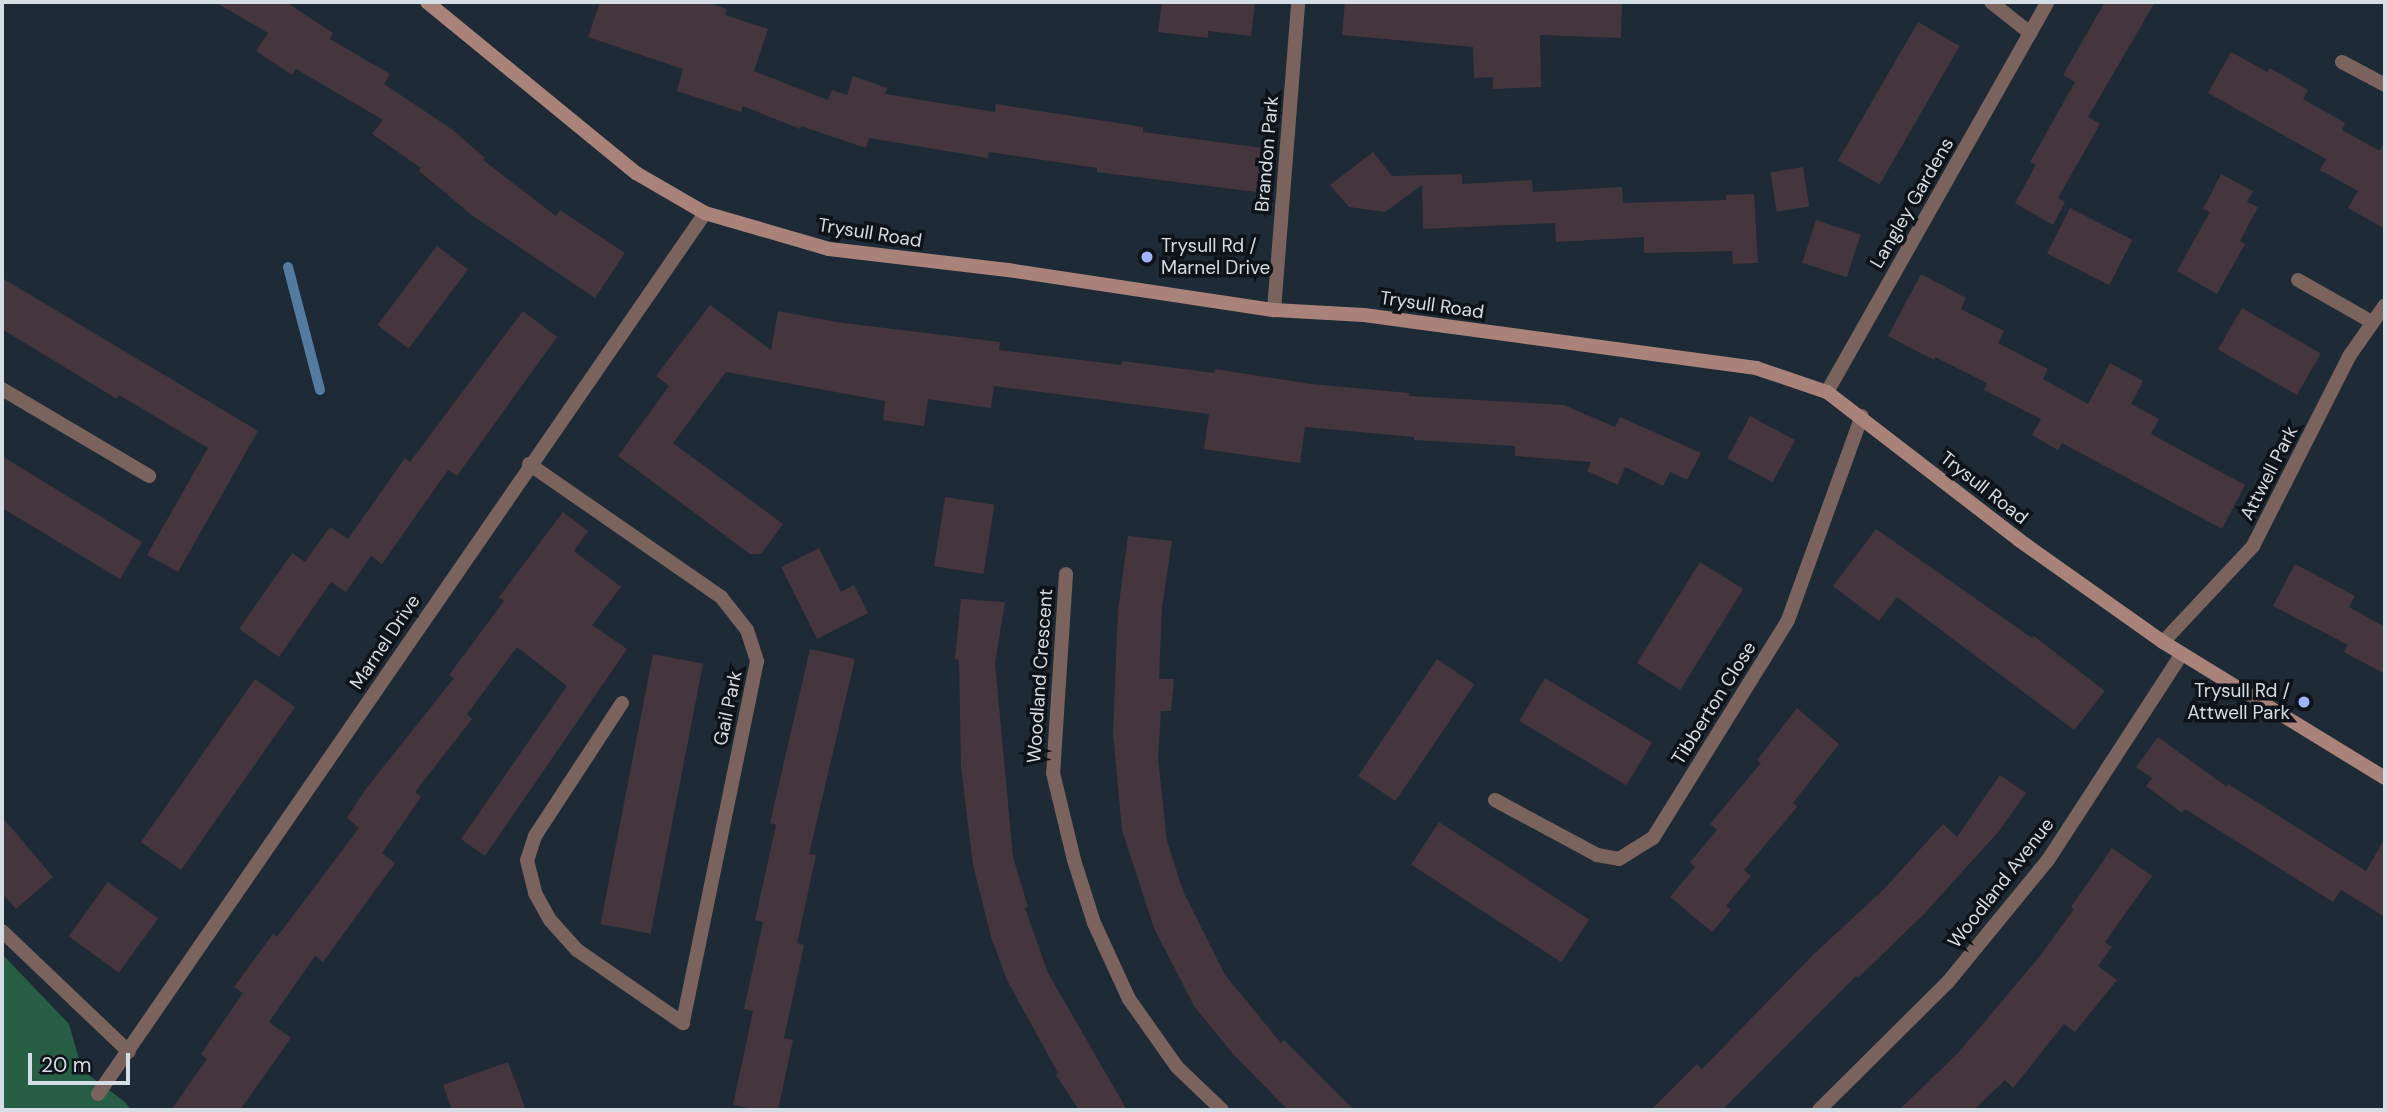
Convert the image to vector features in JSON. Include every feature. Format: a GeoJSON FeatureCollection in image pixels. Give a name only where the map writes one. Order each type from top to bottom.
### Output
{"type":"FeatureCollection","features":[{"type":"Feature","properties":{"kind":"street","name":"Trysull Road"},"geometry":{"type":"LineString","coordinates":[[427,2],[636,173],[705,213],[829,249],[1008,270],[1274,310],[1364,315],[1756,368],[1827,392],[1862,416],[2019,540],[2163,642],[2385,778]]}},
{"type":"Feature","properties":{"kind":"street","name":"Brandon Park"},"geometry":{"type":"LineString","coordinates":[[1274,310],[1298,2]]}},
{"type":"Feature","properties":{"kind":"street"},"geometry":{"type":"LineString","coordinates":[[1991,2],[2030,33]]}},
{"type":"Feature","properties":{"kind":"street","name":"Langley Gardens"},"geometry":{"type":"LineString","coordinates":[[1827,392],[2048,2]]}},
{"type":"Feature","properties":{"kind":"street"},"geometry":{"type":"LineString","coordinates":[[2342,62],[2385,85]]}},
{"type":"Feature","properties":{"kind":"street","name":"Marnel Drive"},"geometry":{"type":"LineString","coordinates":[[98,1094],[529,464],[705,213]]}},
{"type":"Feature","properties":{"kind":"street"},"geometry":{"type":"LineString","coordinates":[[2298,280],[2372,322]]}},
{"type":"Feature","properties":{"kind":"street","name":"Attwell Park"},"geometry":{"type":"LineString","coordinates":[[2163,642],[2253,546],[2350,355],[2385,305]]}},
{"type":"Feature","properties":{"kind":"street"},"geometry":{"type":"LineString","coordinates":[[2,390],[149,476]]}},
{"type":"Feature","properties":{"kind":"street","name":"Tibberton Close"},"geometry":{"type":"LineString","coordinates":[[1495,800],[1597,855],[1619,859],[1653,838],[1788,620],[1862,416]]}},
{"type":"Feature","properties":{"kind":"street","name":"Gail Park"},"geometry":{"type":"LineString","coordinates":[[529,464],[721,597],[747,630],[757,661],[683,1023],[577,950],[550,920],[536,893],[527,860],[535,836],[622,703]]}},
{"type":"Feature","properties":{"kind":"street","name":"Woodland Crescent"},"geometry":{"type":"LineString","coordinates":[[1066,574],[1053,774],[1074,860],[1094,923],[1129,999],[1177,1067],[1222,1110]]}},
{"type":"Feature","properties":{"kind":"street","name":"Woodland Avenue"},"geometry":{"type":"LineString","coordinates":[[1819,1110],[1948,982],[2048,860],[2182,654]]}},
{"type":"Feature","properties":{"kind":"street"},"geometry":{"type":"LineString","coordinates":[[2,931],[128,1052]]}},
{"type":"Feature","properties":{"kind":"green space"},"geometry":{"type":"Polygon","coordinates":[[[2,954],[69,1024],[82,1070],[125,1102],[131,1110],[2,1110],[2,954]]]}},
{"type":"Feature","properties":{"kind":"building"},"geometry":{"type":"Polygon","coordinates":[[[215,2],[286,2],[333,33],[330,39],[390,74],[384,84],[453,130],[485,158],[483,160],[556,216],[560,210],[625,253],[595,298],[473,216],[419,171],[421,168],[372,134],[383,120],[296,69],[292,75],[256,51],[268,33],[215,2]]]}},
{"type":"Feature","properties":{"kind":"building"},"geometry":{"type":"Polygon","coordinates":[[[600,2],[706,2],[727,9],[725,15],[768,29],[754,71],[828,100],[832,90],[847,95],[853,76],[887,88],[885,94],[995,112],[996,104],[1143,127],[1143,132],[1262,148],[1256,192],[1097,172],[1097,168],[989,152],[988,158],[869,138],[866,148],[801,126],[800,129],[743,106],[741,112],[677,91],[683,69],[588,37],[600,2]]]}},
{"type":"Feature","properties":{"kind":"building"},"geometry":{"type":"Polygon","coordinates":[[[1162,2],[1255,2],[1251,36],[1208,31],[1208,38],[1158,32],[1162,2]]]}},
{"type":"Feature","properties":{"kind":"building"},"geometry":{"type":"Polygon","coordinates":[[[1345,2],[1622,2],[1621,38],[1540,35],[1541,87],[1493,89],[1493,77],[1474,78],[1473,47],[1342,35],[1345,2]]]}},
{"type":"Feature","properties":{"kind":"building"},"geometry":{"type":"Polygon","coordinates":[[[2105,2],[2155,2],[2088,117],[2100,124],[2058,198],[2065,202],[2053,225],[2015,203],[2036,165],[2030,162],[2075,82],[2063,75],[2105,2]]]}},
{"type":"Feature","properties":{"kind":"building"},"geometry":{"type":"Polygon","coordinates":[[[1918,22],[1960,46],[1880,185],[1838,161],[1918,22]]]}},
{"type":"Feature","properties":{"kind":"building"},"geometry":{"type":"Polygon","coordinates":[[[2231,52],[2267,72],[2270,68],[2308,90],[2303,99],[2345,123],[2342,130],[2380,151],[2385,142],[2385,229],[2348,208],[2358,191],[2320,170],[2326,159],[2208,93],[2231,52]]]}},
{"type":"Feature","properties":{"kind":"building"},"geometry":{"type":"Polygon","coordinates":[[[1373,152],[1392,176],[1462,174],[1462,184],[1532,180],[1533,192],[1622,187],[1623,203],[1726,200],[1726,195],[1754,194],[1758,263],[1733,264],[1732,251],[1644,253],[1644,237],[1556,242],[1555,223],[1423,229],[1422,185],[1385,212],[1349,207],[1330,185],[1373,152]]]}},
{"type":"Feature","properties":{"kind":"building"},"geometry":{"type":"Polygon","coordinates":[[[1803,167],[1809,207],[1777,212],[1770,172],[1803,167]]]}},
{"type":"Feature","properties":{"kind":"building"},"geometry":{"type":"Polygon","coordinates":[[[2221,174],[2253,191],[2247,202],[2258,207],[2240,241],[2245,244],[2217,294],[2177,271],[2210,212],[2203,209],[2221,174]]]}},
{"type":"Feature","properties":{"kind":"building"},"geometry":{"type":"Polygon","coordinates":[[[2070,208],[2132,240],[2109,285],[2047,253],[2070,208]]]}},
{"type":"Feature","properties":{"kind":"building"},"geometry":{"type":"Polygon","coordinates":[[[1816,220],[1861,235],[1847,277],[1802,263],[1816,220]]]}},
{"type":"Feature","properties":{"kind":"building"},"geometry":{"type":"Polygon","coordinates":[[[437,246],[468,269],[409,349],[377,325],[437,246]]]}},
{"type":"Feature","properties":{"kind":"building"},"geometry":{"type":"Polygon","coordinates":[[[1921,274],[1966,298],[1961,309],[2004,331],[1998,343],[2048,369],[2043,379],[2088,404],[2110,363],[2143,381],[2131,404],[2159,419],[2151,434],[2245,485],[2222,529],[2062,443],[2058,450],[2032,435],[2041,419],[1984,390],[1987,383],[1888,336],[1921,274]]]}},
{"type":"Feature","properties":{"kind":"building"},"geometry":{"type":"Polygon","coordinates":[[[2,278],[258,431],[178,572],[147,555],[208,448],[119,395],[117,399],[2,329],[2,278]]]}},
{"type":"Feature","properties":{"kind":"building"},"geometry":{"type":"Polygon","coordinates":[[[710,305],[771,350],[778,311],[836,322],[1000,342],[999,350],[1121,365],[1122,361],[1214,373],[1215,369],[1311,384],[1409,393],[1409,396],[1564,405],[1615,427],[1620,417],[1701,453],[1687,480],[1670,472],[1663,486],[1625,467],[1618,485],[1587,471],[1591,462],[1515,456],[1515,446],[1414,440],[1414,437],[1305,427],[1300,463],[1204,449],[1209,414],[994,386],[991,408],[928,399],[924,426],[883,420],[885,401],[726,372],[673,443],[783,524],[761,554],[750,554],[618,456],[669,386],[656,376],[710,305]]]}},
{"type":"Feature","properties":{"kind":"building"},"geometry":{"type":"Polygon","coordinates":[[[2242,308],[2321,354],[2297,395],[2218,350],[2242,308]]]}},
{"type":"Feature","properties":{"kind":"building"},"geometry":{"type":"Polygon","coordinates":[[[523,311],[557,337],[457,476],[448,470],[382,564],[371,556],[346,592],[331,582],[279,657],[239,629],[292,553],[305,562],[330,527],[348,539],[405,458],[410,462],[523,311]]]}},
{"type":"Feature","properties":{"kind":"building"},"geometry":{"type":"Polygon","coordinates":[[[1750,416],[1795,440],[1772,482],[1727,458],[1750,416]]]}},
{"type":"Feature","properties":{"kind":"building"},"geometry":{"type":"Polygon","coordinates":[[[2,456],[142,542],[120,579],[2,508],[2,456]]]}},
{"type":"Feature","properties":{"kind":"building"},"geometry":{"type":"Polygon","coordinates":[[[945,497],[994,505],[983,574],[934,566],[945,497]]]}},
{"type":"Feature","properties":{"kind":"building"},"geometry":{"type":"Polygon","coordinates":[[[563,512],[588,531],[574,551],[621,587],[592,625],[627,649],[485,856],[461,839],[567,686],[517,647],[467,714],[472,719],[415,792],[421,797],[382,853],[395,863],[323,962],[315,956],[269,1022],[291,1038],[240,1110],[171,1110],[207,1059],[201,1054],[243,993],[234,987],[273,934],[277,937],[359,828],[347,818],[365,790],[454,678],[449,675],[504,601],[499,597],[563,512]]]}},
{"type":"Feature","properties":{"kind":"building"},"geometry":{"type":"Polygon","coordinates":[[[1876,529],[2032,638],[2034,636],[2105,691],[2074,730],[1897,597],[1879,621],[1833,586],[1876,529]]]}},
{"type":"Feature","properties":{"kind":"building"},"geometry":{"type":"Polygon","coordinates":[[[1128,536],[1172,541],[1162,607],[1159,679],[1174,679],[1171,711],[1161,711],[1158,759],[1167,841],[1183,891],[1225,975],[1281,1043],[1284,1040],[1354,1110],[1288,1110],[1233,1054],[1194,1006],[1154,928],[1122,830],[1113,732],[1118,611],[1128,536]]]}},
{"type":"Feature","properties":{"kind":"building"},"geometry":{"type":"Polygon","coordinates":[[[819,548],[841,592],[854,585],[868,613],[817,639],[781,567],[819,548]]]}},
{"type":"Feature","properties":{"kind":"building"},"geometry":{"type":"Polygon","coordinates":[[[1700,562],[1743,589],[1680,690],[1637,663],[1700,562]]]}},
{"type":"Feature","properties":{"kind":"building"},"geometry":{"type":"Polygon","coordinates":[[[2295,564],[2355,596],[2349,607],[2385,627],[2385,674],[2344,652],[2348,645],[2273,606],[2295,564]]]}},
{"type":"Feature","properties":{"kind":"building"},"geometry":{"type":"Polygon","coordinates":[[[961,599],[1005,602],[995,663],[1013,857],[1028,907],[1025,908],[1048,973],[1127,1110],[1079,1110],[1056,1075],[1058,1073],[1007,980],[991,937],[973,865],[961,767],[959,660],[955,659],[961,599]]]}},
{"type":"Feature","properties":{"kind":"building"},"geometry":{"type":"Polygon","coordinates":[[[810,649],[855,659],[809,854],[816,855],[797,943],[804,945],[784,1038],[793,1040],[778,1110],[759,1110],[733,1105],[753,1011],[744,1009],[763,922],[755,920],[776,825],[770,823],[810,649]]]}},
{"type":"Feature","properties":{"kind":"building"},"geometry":{"type":"Polygon","coordinates":[[[653,654],[703,664],[651,934],[601,924],[653,654]]]}},
{"type":"Feature","properties":{"kind":"building"},"geometry":{"type":"Polygon","coordinates":[[[1437,659],[1474,684],[1395,801],[1358,776],[1437,659]]]}},
{"type":"Feature","properties":{"kind":"building"},"geometry":{"type":"Polygon","coordinates":[[[1545,678],[1652,742],[1626,785],[1519,721],[1545,678]]]}},
{"type":"Feature","properties":{"kind":"building"},"geometry":{"type":"Polygon","coordinates":[[[255,679],[295,707],[181,870],[141,842],[255,679]]]}},
{"type":"Feature","properties":{"kind":"building"},"geometry":{"type":"Polygon","coordinates":[[[1797,708],[1839,744],[1793,803],[1797,807],[1744,870],[1751,876],[1726,906],[1731,910],[1712,932],[1670,897],[1695,867],[1690,862],[1717,830],[1710,824],[1761,763],[1757,760],[1797,708]]]}},
{"type":"Feature","properties":{"kind":"building"},"geometry":{"type":"Polygon","coordinates":[[[2158,737],[2227,787],[2228,784],[2366,871],[2385,838],[2385,917],[2341,890],[2333,902],[2185,809],[2182,813],[2146,786],[2152,778],[2136,767],[2158,737]]]}},
{"type":"Feature","properties":{"kind":"building"},"geometry":{"type":"Polygon","coordinates":[[[2000,775],[2026,793],[1999,831],[1924,914],[1858,978],[1856,976],[1722,1110],[1651,1110],[1697,1064],[1702,1069],[1813,955],[1885,888],[1943,824],[1957,837],[2000,775]]]}},
{"type":"Feature","properties":{"kind":"building"},"geometry":{"type":"Polygon","coordinates":[[[2,817],[53,877],[16,909],[2,893],[2,817]]]}},
{"type":"Feature","properties":{"kind":"building"},"geometry":{"type":"Polygon","coordinates":[[[1439,822],[1589,919],[1561,962],[1411,865],[1439,822]]]}},
{"type":"Feature","properties":{"kind":"building"},"geometry":{"type":"Polygon","coordinates":[[[2112,848],[2152,876],[2105,942],[2112,947],[2098,966],[2117,980],[2075,1032],[2064,1024],[2013,1088],[2005,1080],[1974,1110],[1899,1110],[1959,1052],[2040,956],[2074,909],[2071,907],[2112,848]]]}},
{"type":"Feature","properties":{"kind":"building"},"geometry":{"type":"Polygon","coordinates":[[[108,882],[158,918],[119,973],[69,936],[108,882]]]}},
{"type":"Feature","properties":{"kind":"building"},"geometry":{"type":"Polygon","coordinates":[[[508,1062],[526,1110],[452,1110],[443,1085],[508,1062]]]}},
{"type":"Feature","properties":{"kind":"waterway"},"geometry":{"type":"LineString","coordinates":[[288,267],[320,390]]}},
{"type":"Feature","properties":{"kind":"place","name":"Trysull Rd / Marnel Drive"},"geometry":{"type":"Point","coordinates":[1147,257]}},
{"type":"Feature","properties":{"kind":"place","name":"Trysull Rd / Attwell Park"},"geometry":{"type":"Point","coordinates":[2304,702]}}]}
